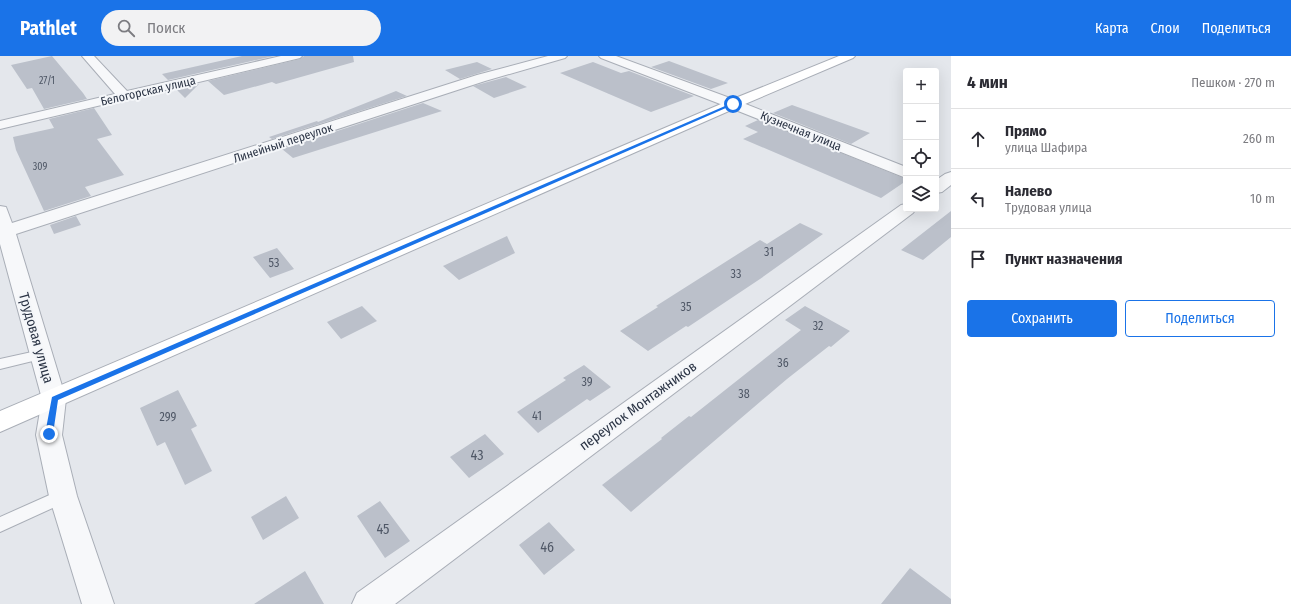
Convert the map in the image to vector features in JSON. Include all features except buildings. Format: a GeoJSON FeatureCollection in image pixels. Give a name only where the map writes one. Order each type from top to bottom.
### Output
{"type":"FeatureCollection","features":[{"type":"Feature","properties":{"kind":"street"},"geometry":{"type":"LineString","coordinates":[[88,56],[124,96]]}},
{"type":"Feature","properties":{"kind":"street","name":"Белогорская улица"},"geometry":{"type":"LineString","coordinates":[[0,125],[296,56]]}},
{"type":"Feature","properties":{"kind":"street","name":"Линейный переулок"},"geometry":{"type":"LineString","coordinates":[[2,221],[481,78],[561,56]]}},
{"type":"Feature","properties":{"kind":"street","name":"Кузнечная улица"},"geometry":{"type":"LineString","coordinates":[[605,56],[733,104],[903,172]]}},
{"type":"Feature","properties":{"kind":"street"},"geometry":{"type":"LineString","coordinates":[[0,422],[733,104],[849,56]]}},
{"type":"Feature","properties":{"kind":"street","name":"переулок Монтажников"},"geometry":{"type":"LineString","coordinates":[[368,604],[903,212]]}},
{"type":"Feature","properties":{"kind":"street","name":"Трудовая улица"},"geometry":{"type":"LineString","coordinates":[[2,221],[54,399],[49,434],[63,496],[98,604]]}},
{"type":"Feature","properties":{"kind":"lane"},"geometry":{"type":"LineString","coordinates":[[0,364],[41,355]]}},
{"type":"Feature","properties":{"kind":"lane"},"geometry":{"type":"LineString","coordinates":[[0,526],[63,496]]}},
{"type":"Feature","properties":{"kind":"route"},"geometry":{"type":"LineString","coordinates":[[49,434],[54,399],[733,104]]}}]}
